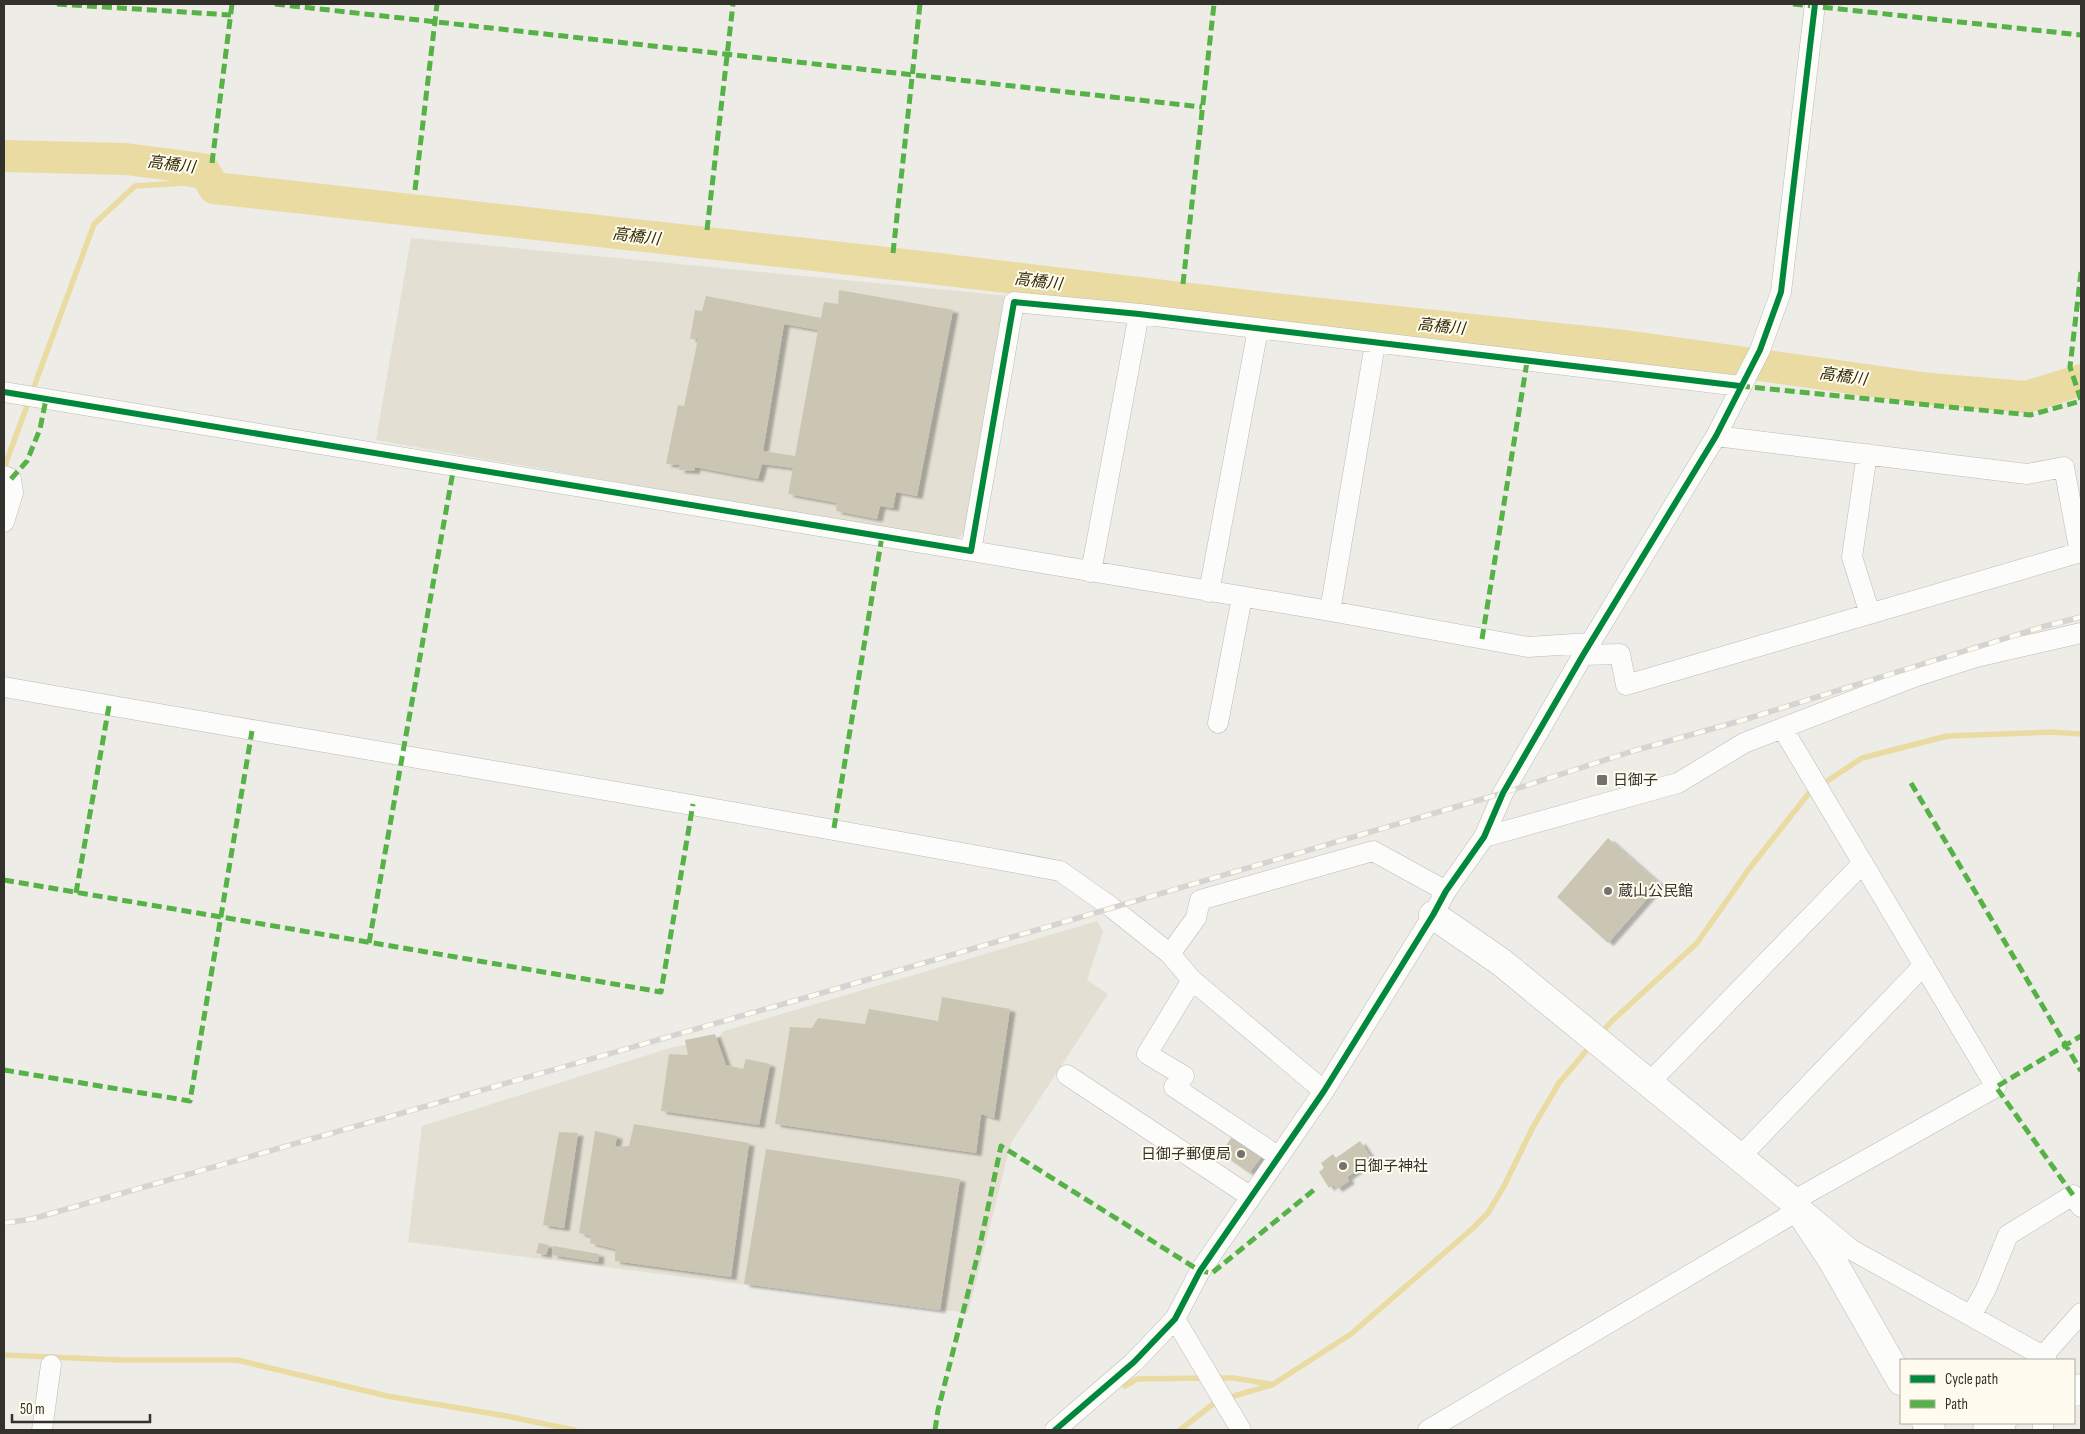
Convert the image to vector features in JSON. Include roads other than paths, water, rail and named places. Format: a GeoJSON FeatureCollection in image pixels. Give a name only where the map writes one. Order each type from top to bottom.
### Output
{"type":"FeatureCollection","features":[{"type":"Feature","properties":{"kind":"street"},"geometry":{"type":"LineString","coordinates":[[1055,1430],[1134,1362],[1175,1319],[1200,1271],[1324,1091],[1446,891],[1484,837],[1502,794],[1586,649],[1716,436],[1760,350],[1781,292],[1815,4]]}},
{"type":"Feature","properties":{"kind":"street"},"geometry":{"type":"LineString","coordinates":[[971,551],[1014,302],[1138,314],[1374,344],[1743,382]]}},
{"type":"Feature","properties":{"kind":"street"},"geometry":{"type":"LineString","coordinates":[[1091,572],[1138,314]]}},
{"type":"Feature","properties":{"kind":"street"},"geometry":{"type":"LineString","coordinates":[[1209,592],[1258,329]]}},
{"type":"Feature","properties":{"kind":"street"},"geometry":{"type":"LineString","coordinates":[[1330,611],[1374,344]]}},
{"type":"Feature","properties":{"kind":"street"},"geometry":{"type":"LineString","coordinates":[[11,393],[1330,611],[1528,647],[1586,649],[1620,654],[1626,685],[2081,552],[2064,467],[2028,474],[1716,436]]}},
{"type":"Feature","properties":{"kind":"street"},"geometry":{"type":"LineString","coordinates":[[1866,454],[1852,557],[1870,614]]}},
{"type":"Feature","properties":{"kind":"street"},"geometry":{"type":"LineString","coordinates":[[4,522],[13,493],[12,479],[5,477]]}},
{"type":"Feature","properties":{"kind":"street"},"geometry":{"type":"LineString","coordinates":[[1218,723],[1242,597]]}},
{"type":"Feature","properties":{"kind":"street"},"geometry":{"type":"LineString","coordinates":[[1484,837],[1678,783],[1744,743],[1914,677],[1976,657],[2081,633]]}},
{"type":"Feature","properties":{"kind":"street"},"geometry":{"type":"LineString","coordinates":[[4,688],[402,757],[722,809],[1060,871],[1111,907],[1170,954],[1192,980],[1324,1091]]}},
{"type":"Feature","properties":{"kind":"street"},"geometry":{"type":"LineString","coordinates":[[1428,1430],[1796,1205],[1996,1087],[1783,728]]}},
{"type":"Feature","properties":{"kind":"street"},"geometry":{"type":"LineString","coordinates":[[1170,954],[1196,918],[1200,900],[1373,851],[1446,891]]}},
{"type":"Feature","properties":{"kind":"street"},"geometry":{"type":"LineString","coordinates":[[1650,1082],[1863,863]]}},
{"type":"Feature","properties":{"kind":"street"},"geometry":{"type":"LineString","coordinates":[[1433,915],[1501,962],[1650,1082],[1852,1250],[2045,1358],[2081,1313]]}},
{"type":"Feature","properties":{"kind":"street"},"geometry":{"type":"LineString","coordinates":[[1740,1157],[1924,965]]}},
{"type":"Feature","properties":{"kind":"street"},"geometry":{"type":"LineString","coordinates":[[1192,980],[1147,1054],[1184,1076],[1174,1087],[1279,1157]]}},
{"type":"Feature","properties":{"kind":"street"},"geometry":{"type":"LineString","coordinates":[[1067,1075],[1251,1197]]}},
{"type":"Feature","properties":{"kind":"street"},"geometry":{"type":"LineString","coordinates":[[1971,1316],[1986,1289],[2008,1236],[2072,1195],[2081,1207]]}},
{"type":"Feature","properties":{"kind":"street"},"geometry":{"type":"LineString","coordinates":[[1796,1205],[1832,1260],[1900,1379]]}},
{"type":"Feature","properties":{"kind":"street"},"geometry":{"type":"LineString","coordinates":[[1175,1319],[1241,1430]]}},
{"type":"Feature","properties":{"kind":"street"},"geometry":{"type":"LineString","coordinates":[[42,1430],[51,1364]]}},
{"type":"Feature","properties":{"kind":"street"},"geometry":{"type":"LineString","coordinates":[[1987,1430],[2000,1424]]}},
{"type":"Feature","properties":{"kind":"waterway","name":"高橋川"},"geometry":{"type":"LineString","coordinates":[[4,156],[126,159],[203,169],[214,188],[922,267],[1256,307],[1625,346],[1930,389],[2026,397],[2081,380]]}},
{"type":"Feature","properties":{"kind":"waterway"},"geometry":{"type":"LineString","coordinates":[[4,468],[94,224],[135,186],[183,183],[214,188]]}},
{"type":"Feature","properties":{"kind":"waterway"},"geometry":{"type":"LineString","coordinates":[[1601,1033],[1697,943],[1749,869],[1809,793],[1862,758],[1947,736],[2051,732],[2081,734]]}},
{"type":"Feature","properties":{"kind":"waterway"},"geometry":{"type":"LineString","coordinates":[[1180,1430],[1217,1401],[1272,1385],[1351,1334],[1473,1228],[1488,1213],[1504,1186],[1533,1127],[1559,1083],[1592,1044]]}},
{"type":"Feature","properties":{"kind":"waterway"},"geometry":{"type":"LineString","coordinates":[[4,1355],[121,1360],[237,1360],[387,1396],[506,1416],[574,1430]]}},
{"type":"Feature","properties":{"kind":"waterway"},"geometry":{"type":"LineString","coordinates":[[1125,1386],[1137,1379],[1206,1378]]}},
{"type":"Feature","properties":{"kind":"waterway"},"geometry":{"type":"LineString","coordinates":[[1215,1378],[1234,1378],[1270,1384]]}},
{"type":"Feature","properties":{"kind":"railway"},"geometry":{"type":"LineString","coordinates":[[4,1223],[32,1219],[839,988],[1503,793],[1633,751],[1740,721],[2042,627],[2081,617]]}},
{"type":"Feature","properties":{"kind":"place","name":"日御子"},"geometry":{"type":"Point","coordinates":[1602,780]}},
{"type":"Feature","properties":{"kind":"place","name":"蔵山公民館"},"geometry":{"type":"Point","coordinates":[1608,891]}},
{"type":"Feature","properties":{"kind":"place","name":"日御子郵便局"},"geometry":{"type":"Point","coordinates":[1241,1154]}},
{"type":"Feature","properties":{"kind":"place","name":"日御子神社"},"geometry":{"type":"Point","coordinates":[1343,1166]}}]}
